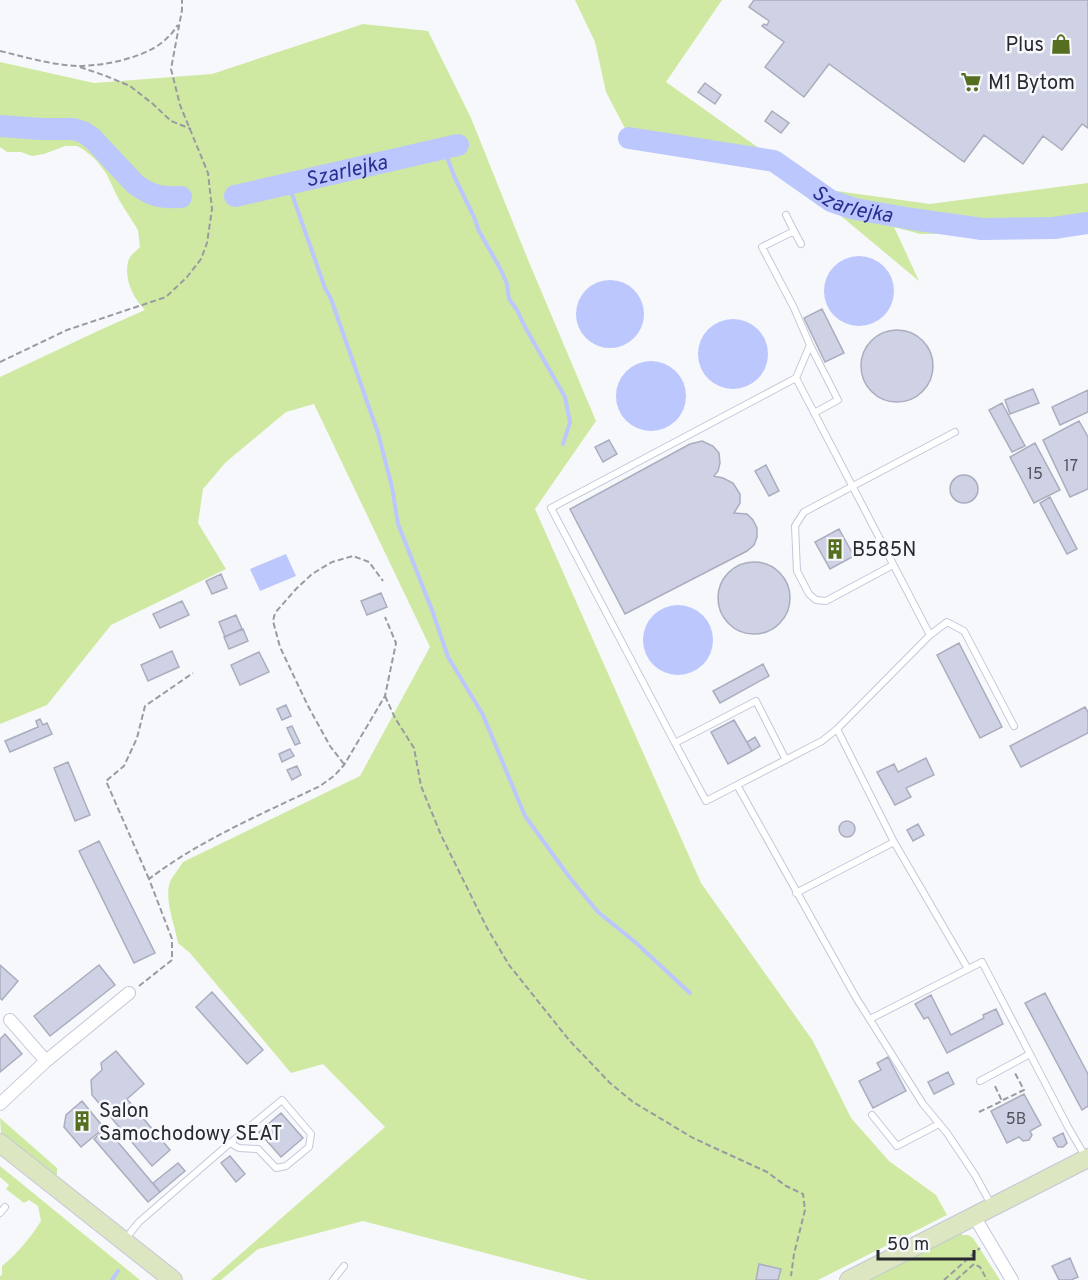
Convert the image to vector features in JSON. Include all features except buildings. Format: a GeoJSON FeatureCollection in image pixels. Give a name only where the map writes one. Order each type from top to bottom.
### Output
{"type":"FeatureCollection","features":[{"type":"Feature","properties":{"kind":"street"},"geometry":{"type":"LineString","coordinates":[[0,1104],[46,1061],[129,993]]}},
{"type":"Feature","properties":{"kind":"street"},"geometry":{"type":"LineString","coordinates":[[10,1020],[46,1061]]}},
{"type":"Feature","properties":{"kind":"street"},"geometry":{"type":"LineString","coordinates":[[0,1143],[174,1280]]}},
{"type":"Feature","properties":{"kind":"street"},"geometry":{"type":"LineString","coordinates":[[849,1280],[1088,1158]]}},
{"type":"Feature","properties":{"kind":"street"},"geometry":{"type":"LineString","coordinates":[[974,1216],[1012,1280]]}},
{"type":"Feature","properties":{"kind":"lane"},"geometry":{"type":"LineString","coordinates":[[786,215],[801,244]]}},
{"type":"Feature","properties":{"kind":"lane"},"geometry":{"type":"LineString","coordinates":[[794,231],[762,247],[838,400],[814,413]]}},
{"type":"Feature","properties":{"kind":"lane"},"geometry":{"type":"LineString","coordinates":[[810,345],[795,378],[551,508],[706,801],[822,741],[837,729],[930,635],[947,622],[964,631],[1014,726]]}},
{"type":"Feature","properties":{"kind":"lane"},"geometry":{"type":"LineString","coordinates":[[795,378],[930,635]]}},
{"type":"Feature","properties":{"kind":"lane"},"geometry":{"type":"LineString","coordinates":[[893,565],[826,601],[816,600],[809,594],[797,571],[795,526],[804,512],[955,432]]}},
{"type":"Feature","properties":{"kind":"lane"},"geometry":{"type":"LineString","coordinates":[[675,743],[756,701],[786,760]]}},
{"type":"Feature","properties":{"kind":"lane"},"geometry":{"type":"LineString","coordinates":[[837,729],[894,842],[968,969]]}},
{"type":"Feature","properties":{"kind":"lane"},"geometry":{"type":"LineString","coordinates":[[737,786],[855,996],[923,1104],[975,1174],[992,1207]]}},
{"type":"Feature","properties":{"kind":"lane"},"geometry":{"type":"LineString","coordinates":[[796,893],[894,842]]}},
{"type":"Feature","properties":{"kind":"lane"},"geometry":{"type":"LineString","coordinates":[[870,1019],[982,962],[1068,1127],[1088,1158]]}},
{"type":"Feature","properties":{"kind":"lane"},"geometry":{"type":"LineString","coordinates":[[980,1081],[1030,1054]]}},
{"type":"Feature","properties":{"kind":"lane"},"geometry":{"type":"LineString","coordinates":[[123,1241],[139,1222],[230,1143],[282,1100],[311,1134],[309,1147],[286,1166],[276,1168],[258,1149],[239,1148],[230,1143]]}},
{"type":"Feature","properties":{"kind":"lane"},"geometry":{"type":"LineString","coordinates":[[872,1115],[897,1146],[939,1124]]}},
{"type":"Feature","properties":{"kind":"lane"},"geometry":{"type":"LineString","coordinates":[[333,1280],[344,1266]]}},
{"type":"Feature","properties":{"kind":"path"},"geometry":{"type":"LineString","coordinates":[[0,362],[67,330],[166,297],[187,277],[201,259],[207,243],[213,209],[208,173],[180,105],[171,69],[182,0]]}},
{"type":"Feature","properties":{"kind":"path"},"geometry":{"type":"LineString","coordinates":[[0,51],[78,66],[107,64],[135,56],[159,45],[169,37],[179,22]]}},
{"type":"Feature","properties":{"kind":"path"},"geometry":{"type":"LineString","coordinates":[[78,66],[130,86],[171,121],[191,129]]}},
{"type":"Feature","properties":{"kind":"path"},"geometry":{"type":"LineString","coordinates":[[344,765],[330,746],[308,706],[280,647],[273,621],[275,613],[296,589],[312,574],[332,562],[353,556],[369,562],[383,581]]}},
{"type":"Feature","properties":{"kind":"path"},"geometry":{"type":"LineString","coordinates":[[149,879],[173,861],[220,835],[320,786],[344,765],[385,696],[396,643],[384,617]]}},
{"type":"Feature","properties":{"kind":"path"},"geometry":{"type":"LineString","coordinates":[[129,993],[172,960],[172,939],[149,879],[106,781],[124,766],[137,738],[145,706],[193,673]]}},
{"type":"Feature","properties":{"kind":"path"},"geometry":{"type":"LineString","coordinates":[[385,696],[395,718],[414,748],[421,786],[441,835],[487,928],[509,965],[569,1040],[610,1083],[633,1102],[693,1138],[767,1172],[786,1186],[803,1194],[805,1210],[790,1276]]}},
{"type":"Feature","properties":{"kind":"path"},"geometry":{"type":"LineString","coordinates":[[979,1112],[1024,1090],[1011,1065]]}},
{"type":"Feature","properties":{"kind":"path"},"geometry":{"type":"LineString","coordinates":[[990,1076],[1002,1101]]}},
{"type":"Feature","properties":{"kind":"path"},"geometry":{"type":"LineString","coordinates":[[944,1280],[981,1247]]}},
{"type":"Feature","properties":{"kind":"path"},"geometry":{"type":"LineString","coordinates":[[956,1280],[976,1264],[987,1280]]}},
{"type":"Feature","properties":{"kind":"green space"},"geometry":{"type":"Polygon","coordinates":[[[575,0],[722,0],[666,82],[815,188],[930,204],[1088,183],[1088,232],[920,234],[894,227],[919,281],[817,196],[773,170],[631,140],[606,92],[595,42],[575,0]]]}},
{"type":"Feature","properties":{"kind":"green space"},"geometry":{"type":"Polygon","coordinates":[[[363,24],[428,31],[471,118],[596,421],[535,509],[701,883],[813,1041],[851,1118],[889,1161],[936,1195],[947,1215],[818,1280],[588,1280],[363,1221],[258,1249],[221,1280],[211,1280],[385,1127],[323,1064],[291,1073],[190,953],[178,943],[168,897],[170,882],[183,862],[360,776],[430,647],[314,404],[286,412],[226,462],[203,489],[198,523],[226,569],[111,625],[47,705],[0,724],[0,377],[145,310],[133,294],[127,275],[129,260],[140,247],[138,230],[119,200],[106,173],[96,160],[77,146],[65,146],[32,156],[21,152],[7,152],[0,147],[0,62],[94,83],[212,74],[363,24]]]}},
{"type":"Feature","properties":{"kind":"green space"},"geometry":{"type":"Polygon","coordinates":[[[0,1118],[57,1168],[57,1175],[1,1133],[0,1118]]]}},
{"type":"Feature","properties":{"kind":"green space"},"geometry":{"type":"Polygon","coordinates":[[[0,1166],[140,1280],[0,1280],[2,1266],[23,1245],[41,1221],[38,1206],[29,1200],[24,1203],[6,1189],[9,1185],[0,1177],[0,1166]]]}},
{"type":"Feature","properties":{"kind":"green space"},"geometry":{"type":"Polygon","coordinates":[[[960,1232],[962,1235],[973,1238],[1000,1280],[865,1280],[960,1232]]]}},
{"type":"Feature","properties":{"kind":"water"},"geometry":{"type":"Polygon","coordinates":[[[859,256],[872,259],[884,266],[891,278],[894,291],[891,304],[884,316],[872,323],[859,326],[846,323],[834,316],[827,304],[824,291],[827,278],[834,266],[846,259],[859,256]]]}},
{"type":"Feature","properties":{"kind":"water"},"geometry":{"type":"Polygon","coordinates":[[[603,280],[617,280],[629,285],[639,295],[644,314],[639,333],[629,343],[617,348],[603,348],[591,343],[581,333],[576,321],[576,307],[581,295],[591,285],[603,280]]]}},
{"type":"Feature","properties":{"kind":"water"},"geometry":{"type":"Polygon","coordinates":[[[733,319],[746,322],[758,329],[765,341],[768,354],[765,367],[758,379],[746,386],[733,389],[720,386],[708,379],[701,367],[698,354],[701,341],[708,329],[720,322],[733,319]]]}},
{"type":"Feature","properties":{"kind":"water"},"geometry":{"type":"Polygon","coordinates":[[[651,361],[664,364],[676,371],[683,383],[686,396],[683,409],[676,421],[664,428],[651,431],[638,428],[626,421],[619,409],[616,396],[619,383],[626,371],[638,364],[651,361]]]}},
{"type":"Feature","properties":{"kind":"water"},"geometry":{"type":"Polygon","coordinates":[[[286,554],[296,576],[260,591],[250,569],[286,554]]]}},
{"type":"Feature","properties":{"kind":"water"},"geometry":{"type":"Polygon","coordinates":[[[678,605],[691,608],[703,615],[710,627],[713,640],[710,653],[703,665],[691,672],[678,675],[665,672],[653,665],[646,653],[643,640],[646,627],[653,615],[665,608],[678,605]]]}},
{"type":"Feature","properties":{"kind":"waterway","name":"Szarlejka"},"geometry":{"type":"LineString","coordinates":[[0,126],[73,129],[83,132],[92,138],[141,188],[151,194],[181,197]]}},
{"type":"Feature","properties":{"kind":"waterway","name":"Szarlejka"},"geometry":{"type":"LineString","coordinates":[[629,138],[774,161],[831,201],[855,209],[982,229],[1054,228],[1088,223]]}},
{"type":"Feature","properties":{"kind":"waterway","name":"Szarlejka"},"geometry":{"type":"LineString","coordinates":[[235,196],[458,145]]}},
{"type":"Feature","properties":{"kind":"waterway"},"geometry":{"type":"LineString","coordinates":[[444,149],[479,231],[501,270],[507,284],[509,299],[565,397],[570,422],[563,444]]}},
{"type":"Feature","properties":{"kind":"waterway"},"geometry":{"type":"LineString","coordinates":[[288,183],[378,433],[392,487],[398,524],[448,657],[483,715],[525,816],[598,912],[635,942],[690,993]]}},
{"type":"Feature","properties":{"kind":"waterway"},"geometry":{"type":"LineString","coordinates":[[112,1280],[118,1271]]}},
{"type":"Feature","properties":{"kind":"place","name":"Plus"},"geometry":{"type":"Point","coordinates":[1061,44]}},
{"type":"Feature","properties":{"kind":"place","name":"M1 Bytom"},"geometry":{"type":"Point","coordinates":[971,82]}},
{"type":"Feature","properties":{"kind":"place","name":"B585N"},"geometry":{"type":"Point","coordinates":[835,549]}},
{"type":"Feature","properties":{"kind":"place","name":"Salon Samochodowy SEAT"},"geometry":{"type":"Point","coordinates":[82,1121]}}]}
